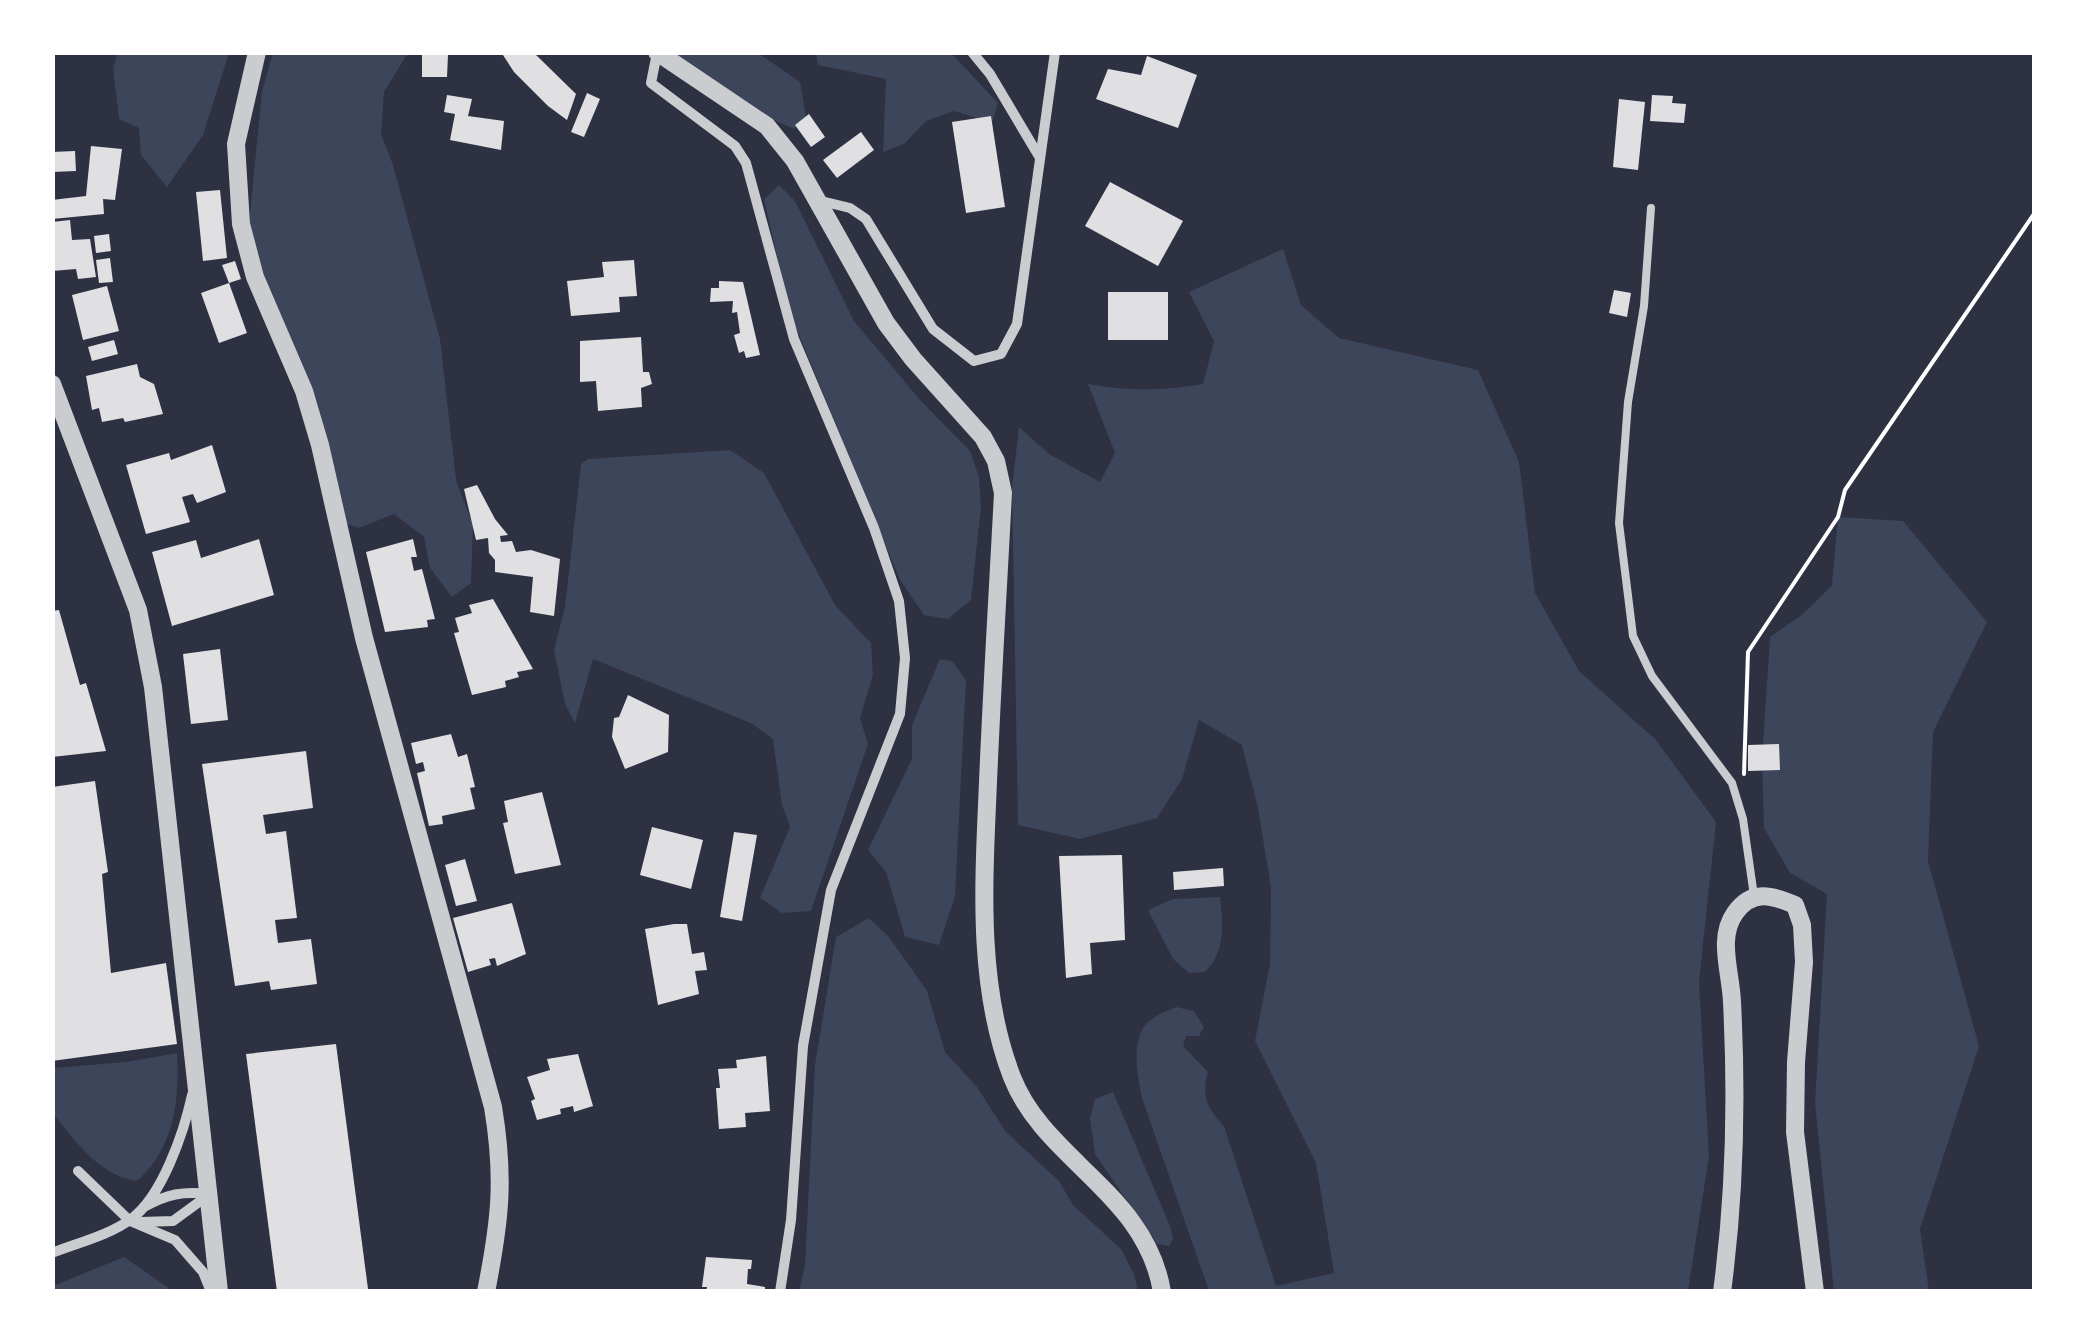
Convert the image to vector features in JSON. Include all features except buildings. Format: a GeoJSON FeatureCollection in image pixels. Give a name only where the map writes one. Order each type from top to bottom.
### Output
{"type":"FeatureCollection","features":[{"type":"Feature","properties":{"kind":"street"},"geometry":{"type":"LineString","coordinates":[[257,52],[236,144],[241,224],[255,277],[304,391],[320,445],[364,638],[493,1108],[502,1182],[498,1236],[486,1292]]}},
{"type":"Feature","properties":{"kind":"street"},"geometry":{"type":"LineString","coordinates":[[972,52],[990,74],[1040,158]]}},
{"type":"Feature","properties":{"kind":"street"},"geometry":{"type":"LineString","coordinates":[[816,199],[850,208],[866,219],[933,329],[974,361],[1001,354],[1017,324],[1055,52]]}},
{"type":"Feature","properties":{"kind":"street"},"geometry":{"type":"LineString","coordinates":[[780,1292],[791,1220],[803,1046],[831,890],[900,714],[905,658],[898,600],[874,528],[794,339],[746,163],[734,146],[651,83],[657,53],[767,126],[794,161],[886,323],[983,437],[996,460],[1003,493],[984,873],[986,951],[1000,1035],[1012,1079],[1028,1109],[1133,1222],[1160,1279],[1162,1292]]}},
{"type":"Feature","properties":{"kind":"street"},"geometry":{"type":"LineString","coordinates":[[52,384],[138,610],[154,688],[219,1292]]}},
{"type":"Feature","properties":{"kind":"street"},"geometry":{"type":"LineString","coordinates":[[1722,1292],[1731,1228],[1737,1093],[1732,982],[1724,937],[1735,912],[1754,896],[1772,894],[1795,905],[1802,925],[1804,962],[1795,1132],[1815,1292]]}},
{"type":"Feature","properties":{"kind":"street"},"geometry":{"type":"LineString","coordinates":[[130,1221],[142,1208],[179,1145],[197,1075]]}},
{"type":"Feature","properties":{"kind":"street"},"geometry":{"type":"LineString","coordinates":[[78,1171],[130,1221],[175,1240],[204,1272],[211,1292]]}},
{"type":"Feature","properties":{"kind":"street"},"geometry":{"type":"LineString","coordinates":[[142,1208],[180,1192],[210,1194]]}},
{"type":"Feature","properties":{"kind":"street"},"geometry":{"type":"LineString","coordinates":[[52,1253],[130,1221],[173,1221],[210,1194]]}},
{"type":"Feature","properties":{"kind":"lane"},"geometry":{"type":"LineString","coordinates":[[1651,208],[1644,306],[1628,402],[1619,523],[1633,636],[1652,676],[1732,783],[1743,818],[1754,896]]}},
{"type":"Feature","properties":{"kind":"path"},"geometry":{"type":"LineString","coordinates":[[1744,782],[1748,652],[1838,517],[1845,490],[2034,214]]}},
{"type":"Feature","properties":{"kind":"shaded area"},"geometry":{"type":"Polygon","coordinates":[[[118,53],[229,53],[203,135],[167,187],[141,155],[139,128],[119,119],[113,68],[118,53]]]}},
{"type":"Feature","properties":{"kind":"shaded area"},"geometry":{"type":"Polygon","coordinates":[[[273,53],[413,53],[406,56],[384,92],[381,134],[440,339],[456,480],[473,525],[471,583],[452,597],[430,568],[424,537],[394,514],[359,528],[338,521],[318,405],[247,245],[262,91],[273,53]]]}},
{"type":"Feature","properties":{"kind":"shaded area"},"geometry":{"type":"Polygon","coordinates":[[[673,53],[758,53],[800,82],[806,117],[794,129],[776,121],[673,53]]]}},
{"type":"Feature","properties":{"kind":"shaded area"},"geometry":{"type":"Polygon","coordinates":[[[816,53],[951,53],[998,103],[992,123],[954,111],[926,121],[904,144],[883,152],[886,79],[818,65],[816,53]]]}},
{"type":"Feature","properties":{"kind":"shaded area"},"geometry":{"type":"Polygon","coordinates":[[[779,185],[795,201],[854,321],[921,401],[970,451],[979,477],[981,507],[971,600],[948,619],[924,615],[900,580],[790,313],[764,199],[779,185]]]}},
{"type":"Feature","properties":{"kind":"shaded area"},"geometry":{"type":"Polygon","coordinates":[[[1283,249],[1301,305],[1339,338],[1478,370],[1519,462],[1535,593],[1579,671],[1656,740],[1716,822],[1699,982],[1709,1156],[1688,1291],[1209,1291],[1142,1098],[1137,1070],[1141,1032],[1152,1019],[1176,1007],[1194,1011],[1204,1027],[1199,1036],[1186,1036],[1183,1046],[1208,1072],[1207,1101],[1224,1126],[1276,1286],[1334,1273],[1316,1163],[1255,1041],[1270,964],[1271,888],[1258,808],[1242,745],[1199,720],[1182,779],[1157,818],[1080,839],[1018,825],[1012,487],[1019,427],[1049,454],[1100,482],[1115,453],[1088,384],[1145,389],[1203,384],[1214,341],[1189,292],[1283,249]]]}},
{"type":"Feature","properties":{"kind":"shaded area"},"geometry":{"type":"Polygon","coordinates":[[[730,450],[764,473],[835,605],[871,643],[873,675],[860,718],[868,744],[811,911],[782,913],[760,898],[790,827],[782,805],[773,739],[751,723],[593,659],[575,723],[565,704],[554,650],[565,607],[581,464],[588,459],[730,450]]]}},
{"type":"Feature","properties":{"kind":"shaded area"},"geometry":{"type":"Polygon","coordinates":[[[1838,517],[1903,521],[1987,622],[1933,732],[1928,861],[1979,1046],[1920,1229],[1929,1291],[1834,1291],[1815,1103],[1827,894],[1790,873],[1764,828],[1762,759],[1770,637],[1803,614],[1832,585],[1838,517]]]}},
{"type":"Feature","properties":{"kind":"shaded area"},"geometry":{"type":"Polygon","coordinates":[[[940,659],[952,661],[966,680],[955,896],[939,945],[905,937],[886,872],[868,850],[912,759],[912,725],[940,659]]]}},
{"type":"Feature","properties":{"kind":"shaded area"},"geometry":{"type":"Polygon","coordinates":[[[1220,897],[1222,927],[1217,955],[1205,972],[1189,973],[1173,959],[1148,910],[1173,899],[1220,897]]]}},
{"type":"Feature","properties":{"kind":"shaded area"},"geometry":{"type":"Polygon","coordinates":[[[869,918],[889,937],[927,991],[945,1052],[977,1087],[1006,1132],[1059,1181],[1073,1205],[1121,1249],[1138,1291],[799,1291],[805,1265],[815,1065],[836,937],[869,918]]]}},
{"type":"Feature","properties":{"kind":"shaded area"},"geometry":{"type":"Polygon","coordinates":[[[177,1053],[175,1106],[167,1139],[137,1181],[100,1165],[53,1114],[53,1068],[177,1053]]]}},
{"type":"Feature","properties":{"kind":"shaded area"},"geometry":{"type":"Polygon","coordinates":[[[1113,1092],[1170,1226],[1173,1239],[1169,1246],[1157,1244],[1095,1154],[1090,1118],[1095,1099],[1113,1092]]]}},
{"type":"Feature","properties":{"kind":"shaded area"},"geometry":{"type":"Polygon","coordinates":[[[124,1257],[173,1291],[53,1291],[53,1286],[124,1257]]]}}]}
